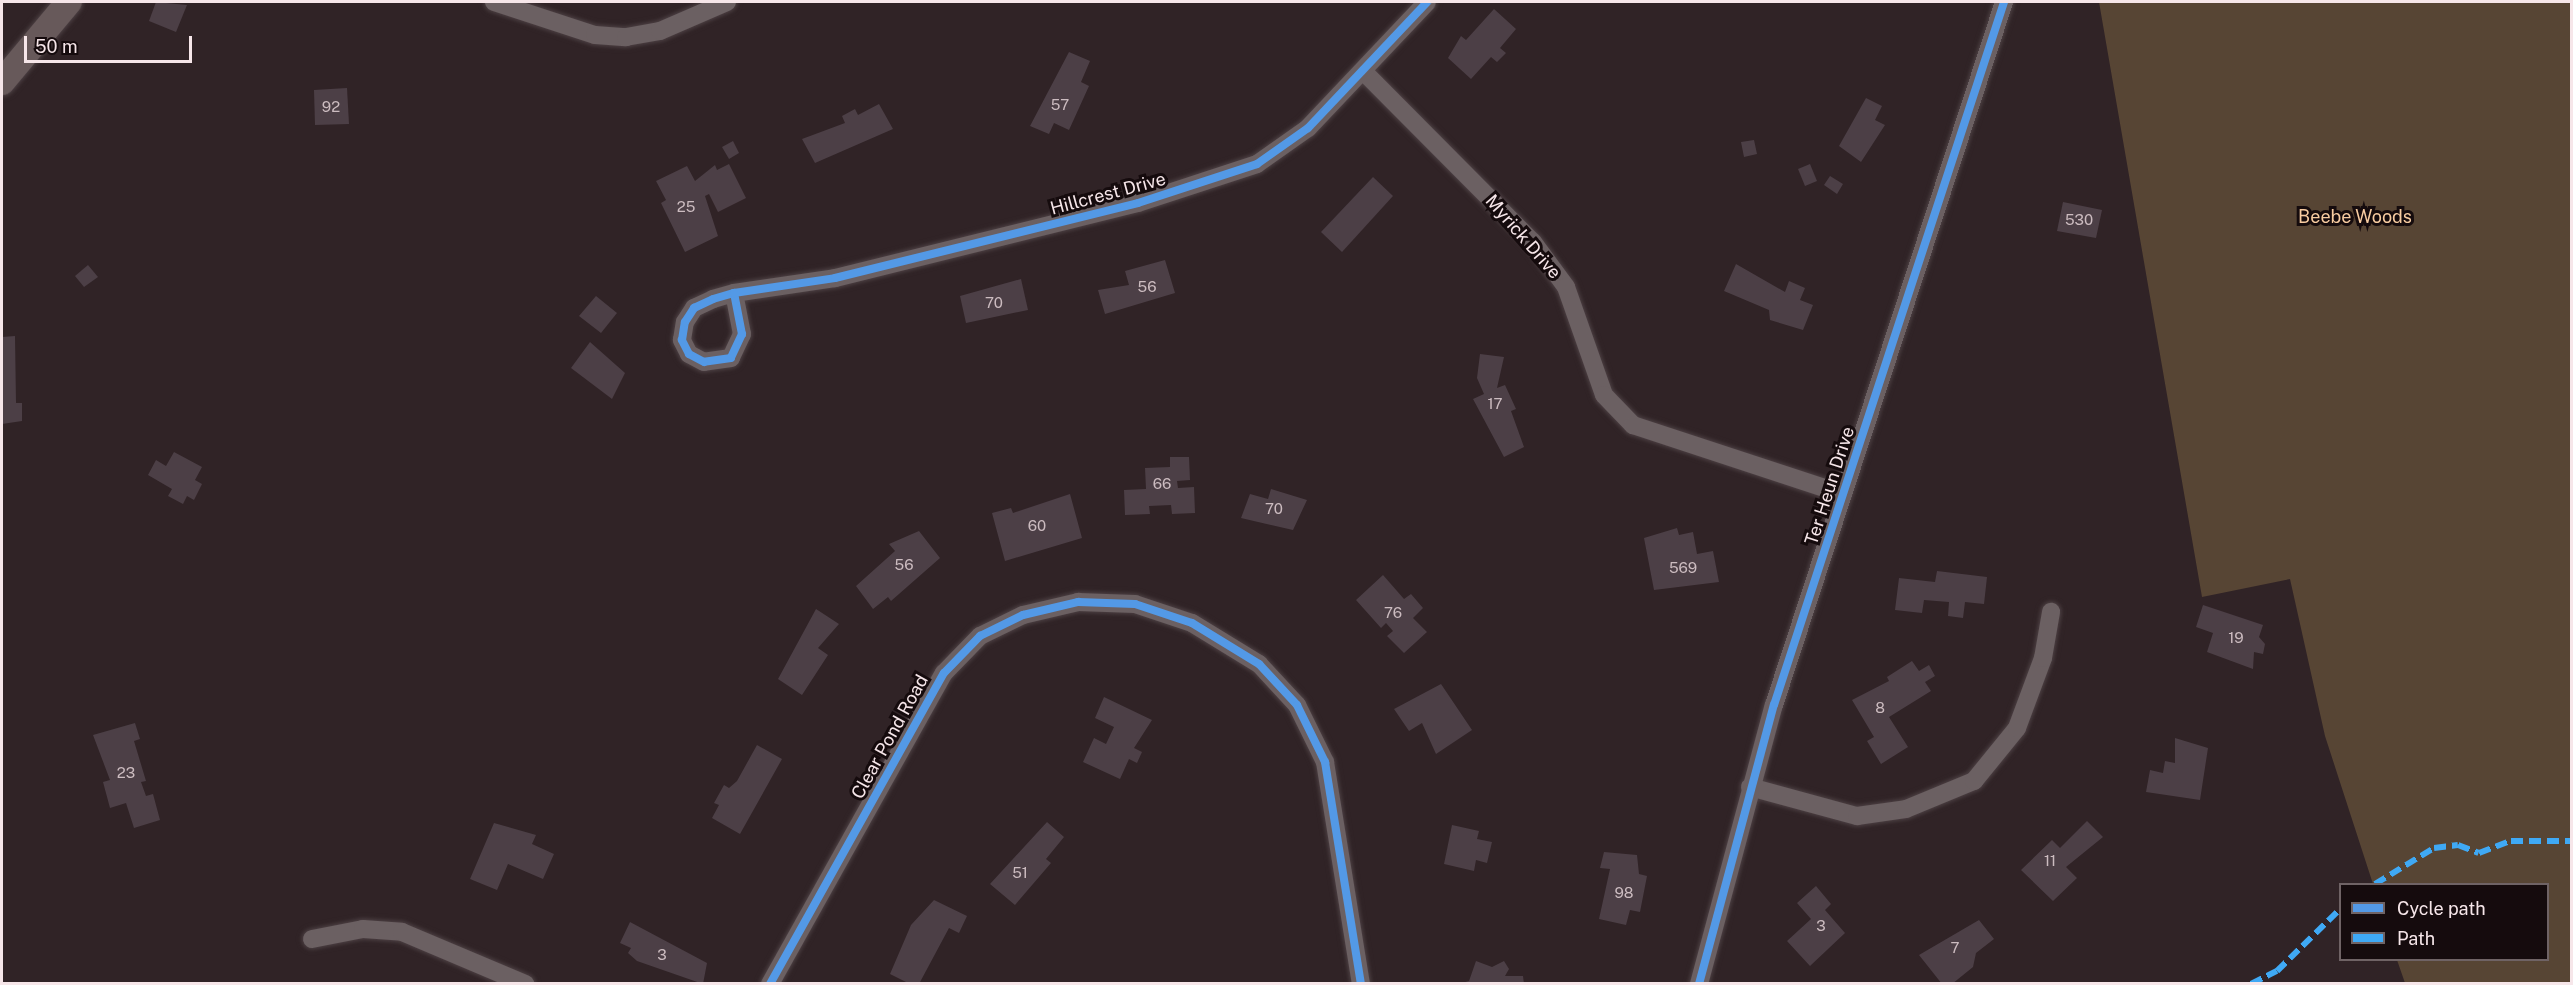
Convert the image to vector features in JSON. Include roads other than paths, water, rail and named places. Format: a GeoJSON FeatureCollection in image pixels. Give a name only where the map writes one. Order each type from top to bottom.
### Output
{"type":"FeatureCollection","features":[{"type":"Feature","properties":{"kind":"main road"},"geometry":{"type":"LineString","coordinates":[[2,82],[69,2]]}},
{"type":"Feature","properties":{"kind":"street"},"geometry":{"type":"LineString","coordinates":[[494,2],[595,35],[626,37],[660,31],[727,2]]}},
{"type":"Feature","properties":{"kind":"street","name":"Hillcrest Drive"},"geometry":{"type":"LineString","coordinates":[[734,293],[835,278],[1105,212],[1257,164],[1308,128],[1365,73],[1428,2]]}},
{"type":"Feature","properties":{"kind":"street","name":"Ter Heun Drive"},"geometry":{"type":"LineString","coordinates":[[1699,984],[1750,787],[2004,2]]}},
{"type":"Feature","properties":{"kind":"street","name":"Myrick Drive"},"geometry":{"type":"LineString","coordinates":[[1365,73],[1533,242],[1566,287],[1604,395],[1633,425],[1843,494]]}},
{"type":"Feature","properties":{"kind":"street","name":"Clear Pond Road"},"geometry":{"type":"LineString","coordinates":[[770,984],[944,673],[980,636],[1023,615],[1078,602],[1135,604],[1192,623],[1259,663],[1297,705],[1325,762],[1361,984]]}},
{"type":"Feature","properties":{"kind":"street"},"geometry":{"type":"LineString","coordinates":[[1750,787],[1857,816],[1906,809],[1974,781],[2017,728],[2043,658],[2051,612]]}},
{"type":"Feature","properties":{"kind":"street"},"geometry":{"type":"LineString","coordinates":[[312,939],[363,929],[402,932],[525,984]]}},
{"type":"Feature","properties":{"kind":"park label","name":"Beebe Woods"},"geometry":{"type":"Point","coordinates":[2355,217]}}]}
